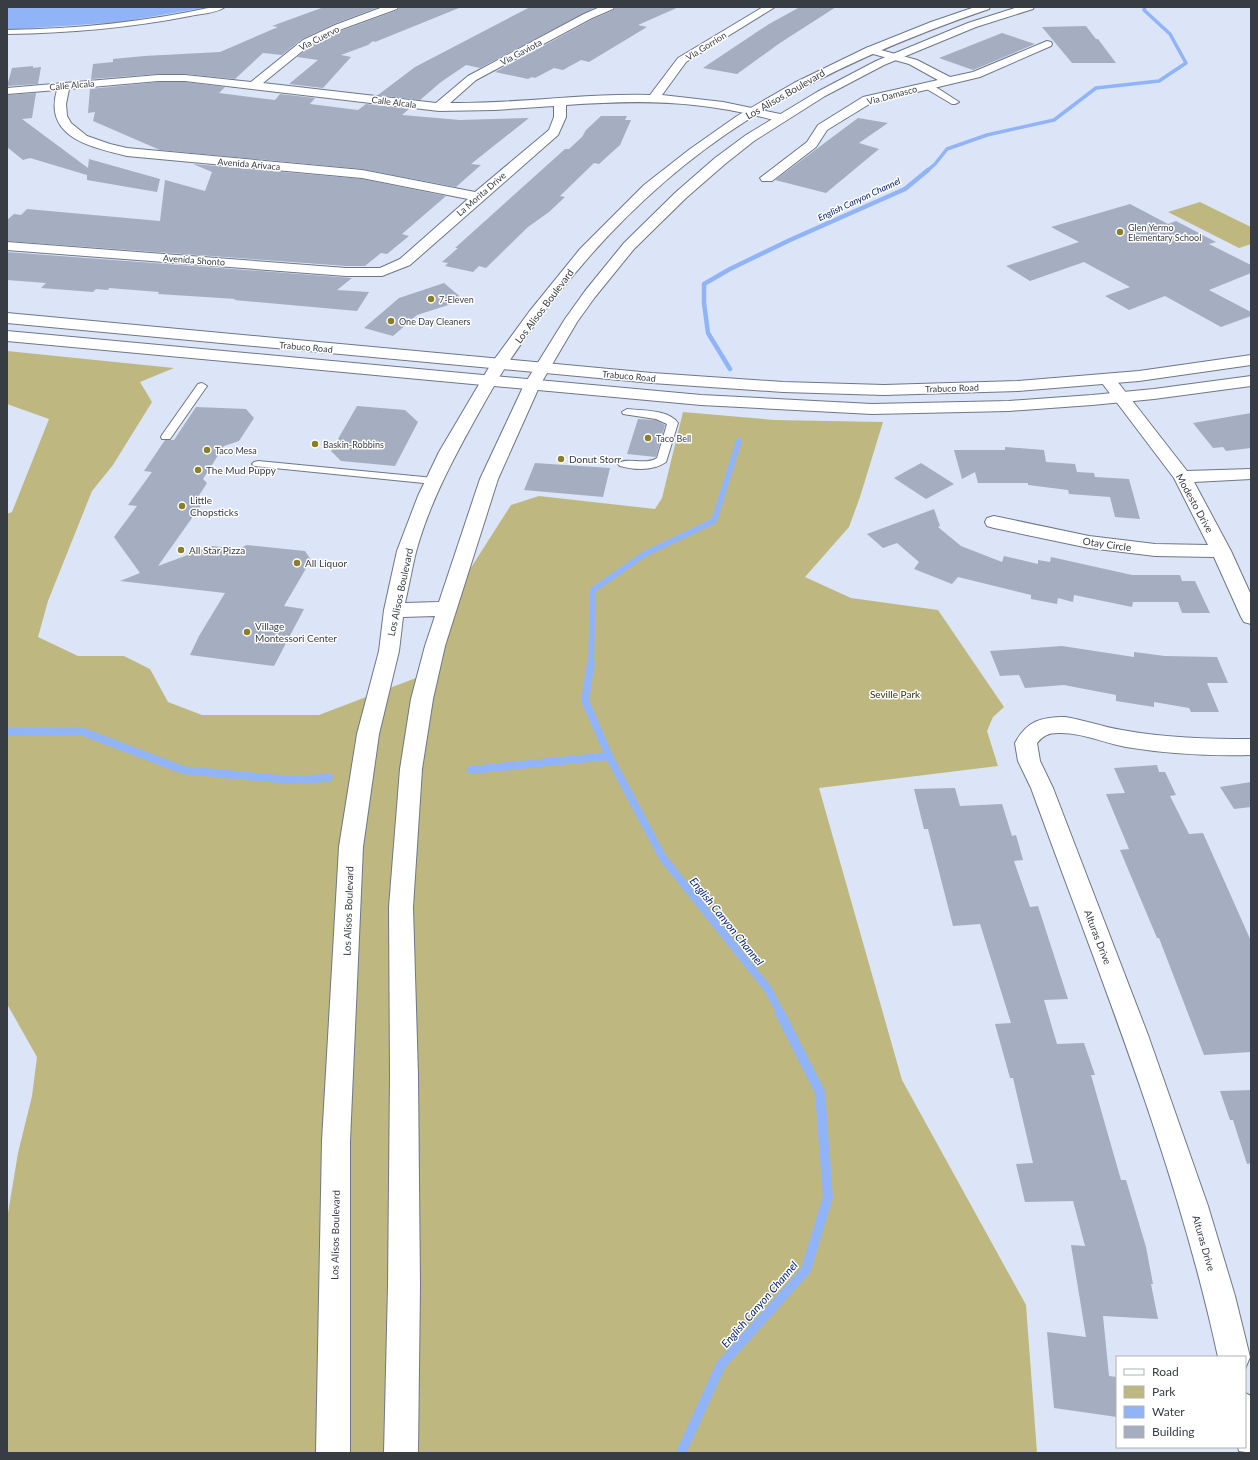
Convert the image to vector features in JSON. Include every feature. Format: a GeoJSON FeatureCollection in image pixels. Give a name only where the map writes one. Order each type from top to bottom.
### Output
{"type":"FeatureCollection","features":[{"type":"Feature","properties":{"kind":"main road","name":"Via Cuervo"},"geometry":{"type":"LineString","coordinates":[[254,85],[292,52],[307,42],[331,30],[393,7]]}},
{"type":"Feature","properties":{"kind":"main road","name":"Via Gaviota"},"geometry":{"type":"LineString","coordinates":[[439,107],[472,78],[588,16],[609,7]]}},
{"type":"Feature","properties":{"kind":"main road","name":"Via Gorrion"},"geometry":{"type":"LineString","coordinates":[[654,98],[682,60],[770,7]]}},
{"type":"Feature","properties":{"kind":"main road","name":"Los Alisos Boulevard"},"geometry":{"type":"LineString","coordinates":[[332,1453],[336,1141],[350,847],[368,734],[388,651],[394,610],[407,551],[434,481],[448,452],[499,364],[556,287],[585,252],[649,188],[682,161],[754,111],[824,72],[870,50],[935,24],[985,7]]}},
{"type":"Feature","properties":{"kind":"main road","name":"Los Alisos Boulevard"},"geometry":{"type":"LineString","coordinates":[[401,1453],[404,1286],[404,1075],[401,907],[411,769],[422,699],[435,646],[489,479],[532,386],[567,328],[590,294],[645,229],[710,170],[745,142],[781,118],[833,87],[894,57],[966,28],[1029,7]]}},
{"type":"Feature","properties":{"kind":"main road","name":"Via Damasco"},"geometry":{"type":"LineString","coordinates":[[767,178],[812,144],[822,128],[866,100],[976,76],[1047,44]]}},
{"type":"Feature","properties":{"kind":"main road"},"geometry":{"type":"LineString","coordinates":[[870,50],[913,62],[948,82]]}},
{"type":"Feature","properties":{"kind":"main road","name":"Calle Alcala"},"geometry":{"type":"LineString","coordinates":[[7,91],[150,78],[185,78],[439,107],[467,108],[654,98],[700,101],[754,111],[781,118]]}},
{"type":"Feature","properties":{"kind":"main road","name":"Avenida Arivaca"},"geometry":{"type":"LineString","coordinates":[[64,86],[60,105],[62,119],[70,131],[85,140],[104,147],[127,152],[362,174],[478,197]]}},
{"type":"Feature","properties":{"kind":"main road","name":"La Morita Drive"},"geometry":{"type":"LineString","coordinates":[[382,272],[405,262],[554,132],[560,117],[560,102]]}},
{"type":"Feature","properties":{"kind":"main road","name":"Avenida Shonto"},"geometry":{"type":"LineString","coordinates":[[7,246],[346,272],[382,272]]}},
{"type":"Feature","properties":{"kind":"main road","name":"Trabuco Road"},"geometry":{"type":"LineString","coordinates":[[7,318],[735,385],[884,390],[960,388],[1107,379],[1190,370],[1251,360]]}},
{"type":"Feature","properties":{"kind":"main road","name":"Trabuco Road"},"geometry":{"type":"LineString","coordinates":[[7,336],[532,386],[701,400],[872,409],[1009,406],[1122,398],[1251,381]]}},
{"type":"Feature","properties":{"kind":"main road","name":"Modesto Drive"},"geometry":{"type":"LineString","coordinates":[[1107,379],[1182,477],[1221,551],[1251,617]]}},
{"type":"Feature","properties":{"kind":"main road"},"geometry":{"type":"LineString","coordinates":[[1182,477],[1251,474]]}},
{"type":"Feature","properties":{"kind":"main road","name":"Otay Circle"},"geometry":{"type":"LineString","coordinates":[[994,522],[1089,542],[1155,550],[1221,551]]}},
{"type":"Feature","properties":{"kind":"main road"},"geometry":{"type":"LineString","coordinates":[[394,610],[447,609]]}},
{"type":"Feature","properties":{"kind":"main road","name":"Alturas Drive"},"geometry":{"type":"LineString","coordinates":[[1234,1356],[1226,1319],[1187,1184],[1144,1059],[1042,788],[1029,761],[1026,743],[1033,731],[1045,726],[1060,725],[1120,738],[1164,744],[1251,747]]}},
{"type":"Feature","properties":{"kind":"main road"},"geometry":{"type":"LineString","coordinates":[[1246,1415],[1251,1439]]}},
{"type":"Feature","properties":{"kind":"lane"},"geometry":{"type":"LineString","coordinates":[[7,32],[49,31],[115,25],[157,20],[222,7]]}},
{"type":"Feature","properties":{"kind":"lane"},"geometry":{"type":"LineString","coordinates":[[928,86],[955,102]]}},
{"type":"Feature","properties":{"kind":"lane"},"geometry":{"type":"LineString","coordinates":[[166,437],[202,386]]}},
{"type":"Feature","properties":{"kind":"lane"},"geometry":{"type":"LineString","coordinates":[[624,464],[648,466],[657,464],[662,460],[673,423],[668,419],[661,417],[627,412]]}},
{"type":"Feature","properties":{"kind":"lane"},"geometry":{"type":"LineString","coordinates":[[258,464],[434,481]]}},
{"type":"Feature","properties":{"kind":"green space"},"geometry":{"type":"Polygon","coordinates":[[[1200,202],[1251,227],[1251,244],[1239,248],[1168,212],[1200,202]]]}},
{"type":"Feature","properties":{"kind":"green space","name":"Seville Park"},"geometry":{"type":"Polygon","coordinates":[[[7,351],[174,368],[140,382],[152,402],[113,465],[92,491],[48,601],[38,637],[78,656],[124,656],[150,669],[168,702],[202,715],[319,715],[416,678],[449,602],[511,505],[539,496],[655,509],[662,498],[683,412],[774,420],[883,422],[860,497],[849,527],[805,577],[851,598],[938,610],[1004,707],[993,717],[987,731],[998,766],[819,788],[902,1080],[1026,1305],[1037,1453],[7,1453],[7,1219],[18,1153],[32,1096],[37,1057],[7,1004],[7,514],[12,512],[49,419],[7,404],[7,351]]]}},
{"type":"Feature","properties":{"kind":"water"},"geometry":{"type":"Polygon","coordinates":[[[7,7],[209,7],[121,22],[7,29],[7,7]]]}},
{"type":"Feature","properties":{"kind":"building"},"geometry":{"type":"Polygon","coordinates":[[[324,7],[379,7],[334,24],[302,39],[282,55],[263,53],[235,79],[185,74],[158,74],[91,79],[93,64],[113,62],[113,59],[144,56],[220,52],[278,27],[272,26],[324,7]]]}},
{"type":"Feature","properties":{"kind":"building"},"geometry":{"type":"Polygon","coordinates":[[[399,7],[459,8],[341,55],[351,57],[323,88],[289,84],[318,60],[297,57],[312,45],[343,30],[398,10],[399,7]]]}},
{"type":"Feature","properties":{"kind":"building"},"geometry":{"type":"Polygon","coordinates":[[[530,7],[596,7],[480,68],[466,65],[441,82],[420,100],[378,95],[415,67],[530,7]]]}},
{"type":"Feature","properties":{"kind":"building"},"geometry":{"type":"Polygon","coordinates":[[[615,7],[679,7],[638,25],[647,27],[589,62],[581,60],[563,70],[554,68],[535,78],[532,77],[528,79],[495,72],[593,19],[614,10],[615,7]]]}},
{"type":"Feature","properties":{"kind":"building"},"geometry":{"type":"Polygon","coordinates":[[[800,7],[836,7],[780,43],[737,74],[703,68],[769,24],[800,7]]]}},
{"type":"Feature","properties":{"kind":"building"},"geometry":{"type":"Polygon","coordinates":[[[1086,26],[1116,63],[1072,63],[1042,27],[1086,26]]]}},
{"type":"Feature","properties":{"kind":"building"},"geometry":{"type":"Polygon","coordinates":[[[1002,33],[1035,44],[973,70],[939,58],[1002,33]]]}},
{"type":"Feature","properties":{"kind":"building"},"geometry":{"type":"Polygon","coordinates":[[[33,66],[33,68],[41,67],[38,84],[7,86],[12,68],[33,66]]]}},
{"type":"Feature","properties":{"kind":"building"},"geometry":{"type":"Polygon","coordinates":[[[158,82],[185,82],[225,87],[219,93],[275,100],[280,94],[315,98],[310,104],[358,110],[366,104],[409,109],[402,115],[460,120],[529,118],[471,164],[481,165],[456,187],[362,169],[160,150],[93,121],[95,112],[88,113],[90,89],[158,82]]]}},
{"type":"Feature","properties":{"kind":"building"},"geometry":{"type":"Polygon","coordinates":[[[36,93],[32,118],[22,119],[88,168],[89,159],[160,179],[157,192],[87,180],[87,175],[30,158],[23,160],[7,147],[7,95],[36,93]]]}},
{"type":"Feature","properties":{"kind":"building"},"geometry":{"type":"Polygon","coordinates":[[[601,116],[627,116],[625,120],[631,120],[620,145],[599,164],[594,163],[560,196],[565,197],[549,212],[528,227],[486,268],[479,266],[473,272],[445,266],[448,263],[442,262],[458,248],[455,248],[565,149],[569,149],[601,116]]]}},
{"type":"Feature","properties":{"kind":"building"},"geometry":{"type":"Polygon","coordinates":[[[858,118],[888,123],[859,143],[879,149],[826,193],[775,180],[858,118]]]}},
{"type":"Feature","properties":{"kind":"building"},"geometry":{"type":"Polygon","coordinates":[[[193,164],[362,179],[446,196],[402,234],[409,236],[387,254],[381,253],[365,266],[346,266],[7,241],[7,220],[14,214],[21,215],[27,209],[160,221],[165,180],[205,191],[212,172],[193,164]]]}},
{"type":"Feature","properties":{"kind":"building","name":"Glen Yermo Elementary School"},"geometry":{"type":"Polygon","coordinates":[[[1130,204],[1168,224],[1176,221],[1216,242],[1209,244],[1251,265],[1251,273],[1209,290],[1251,312],[1251,316],[1221,327],[1165,296],[1129,310],[1105,296],[1130,287],[1084,262],[1030,281],[1006,266],[1079,242],[1051,227],[1130,204]]]}},
{"type":"Feature","properties":{"kind":"building"},"geometry":{"type":"Polygon","coordinates":[[[7,252],[352,278],[337,290],[369,292],[357,311],[234,300],[236,299],[158,294],[159,292],[109,288],[108,290],[96,289],[93,292],[41,288],[46,283],[7,280],[7,252]]]}},
{"type":"Feature","properties":{"kind":"building"},"geometry":{"type":"Polygon","coordinates":[[[444,283],[464,300],[417,315],[393,336],[364,328],[399,298],[444,283]]]}},
{"type":"Feature","properties":{"kind":"building"},"geometry":{"type":"Polygon","coordinates":[[[357,406],[405,410],[418,422],[395,466],[341,461],[331,451],[357,406]]]}},
{"type":"Feature","properties":{"kind":"building"},"geometry":{"type":"Polygon","coordinates":[[[196,407],[246,409],[254,418],[239,441],[224,446],[203,479],[207,483],[196,500],[204,501],[158,566],[212,546],[238,549],[247,545],[305,551],[311,560],[284,606],[304,609],[274,666],[190,655],[199,636],[225,593],[120,581],[140,573],[114,537],[137,506],[128,505],[152,472],[144,471],[165,440],[174,440],[196,407]]]}},
{"type":"Feature","properties":{"kind":"building"},"geometry":{"type":"Polygon","coordinates":[[[1251,413],[1251,448],[1226,451],[1223,447],[1213,448],[1193,423],[1251,413]]]}},
{"type":"Feature","properties":{"kind":"building","name":"Taco Bell"},"geometry":{"type":"Polygon","coordinates":[[[638,419],[656,420],[665,425],[656,457],[627,454],[638,419]]]}},
{"type":"Feature","properties":{"kind":"building"},"geometry":{"type":"Polygon","coordinates":[[[1005,447],[1044,450],[1046,462],[1075,464],[1077,472],[1094,473],[1095,477],[1129,479],[1140,519],[1115,517],[1110,497],[1069,494],[1068,490],[1028,485],[1028,483],[978,483],[975,472],[962,479],[954,450],[1005,450],[1005,447]]]}},
{"type":"Feature","properties":{"kind":"building"},"geometry":{"type":"Polygon","coordinates":[[[535,463],[610,468],[603,497],[524,490],[535,463]]]}},
{"type":"Feature","properties":{"kind":"building"},"geometry":{"type":"Polygon","coordinates":[[[921,463],[954,484],[926,499],[894,478],[921,463]]]}},
{"type":"Feature","properties":{"kind":"building"},"geometry":{"type":"Polygon","coordinates":[[[934,509],[940,526],[938,527],[961,546],[1002,562],[1004,556],[1038,564],[1038,560],[1050,562],[1051,557],[1132,575],[1180,575],[1182,581],[1195,581],[1210,613],[1182,613],[1178,602],[1133,602],[1132,607],[1074,595],[1073,602],[1058,598],[1057,604],[1031,599],[1031,595],[958,577],[952,584],[914,569],[919,562],[897,543],[883,548],[867,534],[934,509]]]}},
{"type":"Feature","properties":{"kind":"building"},"geometry":{"type":"Polygon","coordinates":[[[1062,646],[1134,657],[1134,652],[1165,656],[1217,657],[1228,683],[1207,683],[1219,712],[1191,712],[1189,708],[1154,702],[1154,707],[1116,701],[1116,695],[1064,685],[1025,688],[1019,675],[1000,676],[990,651],[1062,646]]]}},
{"type":"Feature","properties":{"kind":"building"},"geometry":{"type":"Polygon","coordinates":[[[1157,765],[1159,772],[1165,772],[1176,795],[1170,796],[1189,834],[1203,833],[1251,941],[1251,1052],[1204,1055],[1159,938],[1157,938],[1120,850],[1129,849],[1106,794],[1125,793],[1114,768],[1157,765]]]}},
{"type":"Feature","properties":{"kind":"building"},"geometry":{"type":"Polygon","coordinates":[[[1251,782],[1251,807],[1234,809],[1220,787],[1251,782]]]}},
{"type":"Feature","properties":{"kind":"building"},"geometry":{"type":"Polygon","coordinates":[[[955,788],[960,806],[1002,804],[1012,836],[1016,835],[1023,860],[1014,861],[1030,907],[1038,906],[1068,999],[1044,1000],[1057,1044],[1084,1043],[1095,1075],[1091,1075],[1121,1180],[1126,1180],[1146,1247],[1158,1319],[1103,1316],[1109,1376],[1116,1377],[1116,1417],[1054,1408],[1047,1332],[1086,1337],[1071,1245],[1085,1246],[1073,1201],[1025,1202],[1016,1164],[1033,1163],[1013,1078],[1010,1078],[995,1024],[1011,1023],[980,924],[953,926],[928,829],[924,829],[914,789],[955,788]]]}},
{"type":"Feature","properties":{"kind":"building"},"geometry":{"type":"Polygon","coordinates":[[[1251,1090],[1251,1163],[1247,1164],[1233,1120],[1230,1120],[1220,1091],[1251,1090]]]}},
{"type":"Feature","properties":{"kind":"waterway","name":"English Canyon Channel"},"geometry":{"type":"LineString","coordinates":[[927,171],[935,164],[947,149],[987,135],[1054,120],[1096,88],[1159,81],[1186,63],[1170,34],[1144,10],[1145,7]]}},
{"type":"Feature","properties":{"kind":"waterway","name":"English Canyon Channel"},"geometry":{"type":"LineString","coordinates":[[730,369],[708,333],[704,303],[704,284],[730,269],[790,240],[905,189],[928,170]]}},
{"type":"Feature","properties":{"kind":"waterway","name":"English Canyon Channel"},"geometry":{"type":"LineString","coordinates":[[591,664],[593,590],[645,554],[714,521],[739,441]]}},
{"type":"Feature","properties":{"kind":"waterway","name":"English Canyon Channel"},"geometry":{"type":"LineString","coordinates":[[591,663],[585,700],[609,756]]}},
{"type":"Feature","properties":{"kind":"waterway"},"geometry":{"type":"LineString","coordinates":[[7,732],[81,731],[183,770],[289,780],[329,778]]}},
{"type":"Feature","properties":{"kind":"waterway"},"geometry":{"type":"LineString","coordinates":[[471,770],[609,756]]}},
{"type":"Feature","properties":{"kind":"waterway","name":"English Canyon Channel"},"geometry":{"type":"LineString","coordinates":[[609,756],[663,858],[768,989],[781,1014]]}},
{"type":"Feature","properties":{"kind":"waterway","name":"English Canyon Channel"},"geometry":{"type":"LineString","coordinates":[[681,1453],[721,1365],[806,1270],[828,1197],[820,1092],[780,1013]]}},
{"type":"Feature","properties":{"kind":"place","name":"Glen Yermo Elementary School"},"geometry":{"type":"Point","coordinates":[1120,232]}},
{"type":"Feature","properties":{"kind":"place","name":"7-Eleven"},"geometry":{"type":"Point","coordinates":[431,299]}},
{"type":"Feature","properties":{"kind":"place","name":"One Day Cleaners"},"geometry":{"type":"Point","coordinates":[391,321]}},
{"type":"Feature","properties":{"kind":"place","name":"Taco Bell"},"geometry":{"type":"Point","coordinates":[648,438]}},
{"type":"Feature","properties":{"kind":"place","name":"Baskin-Robbins"},"geometry":{"type":"Point","coordinates":[315,444]}},
{"type":"Feature","properties":{"kind":"place","name":"Taco Mesa"},"geometry":{"type":"Point","coordinates":[207,450]}},
{"type":"Feature","properties":{"kind":"place","name":"Donut Storr"},"geometry":{"type":"Point","coordinates":[561,459]}},
{"type":"Feature","properties":{"kind":"place","name":"The Mud Puppy"},"geometry":{"type":"Point","coordinates":[198,470]}},
{"type":"Feature","properties":{"kind":"place","name":"Little Chopsticks"},"geometry":{"type":"Point","coordinates":[182,506]}},
{"type":"Feature","properties":{"kind":"place","name":"All Star Pizza"},"geometry":{"type":"Point","coordinates":[181,550]}},
{"type":"Feature","properties":{"kind":"place","name":"All Liquor"},"geometry":{"type":"Point","coordinates":[297,563]}},
{"type":"Feature","properties":{"kind":"place","name":"Village Montessori Center"},"geometry":{"type":"Point","coordinates":[247,632]}}]}
